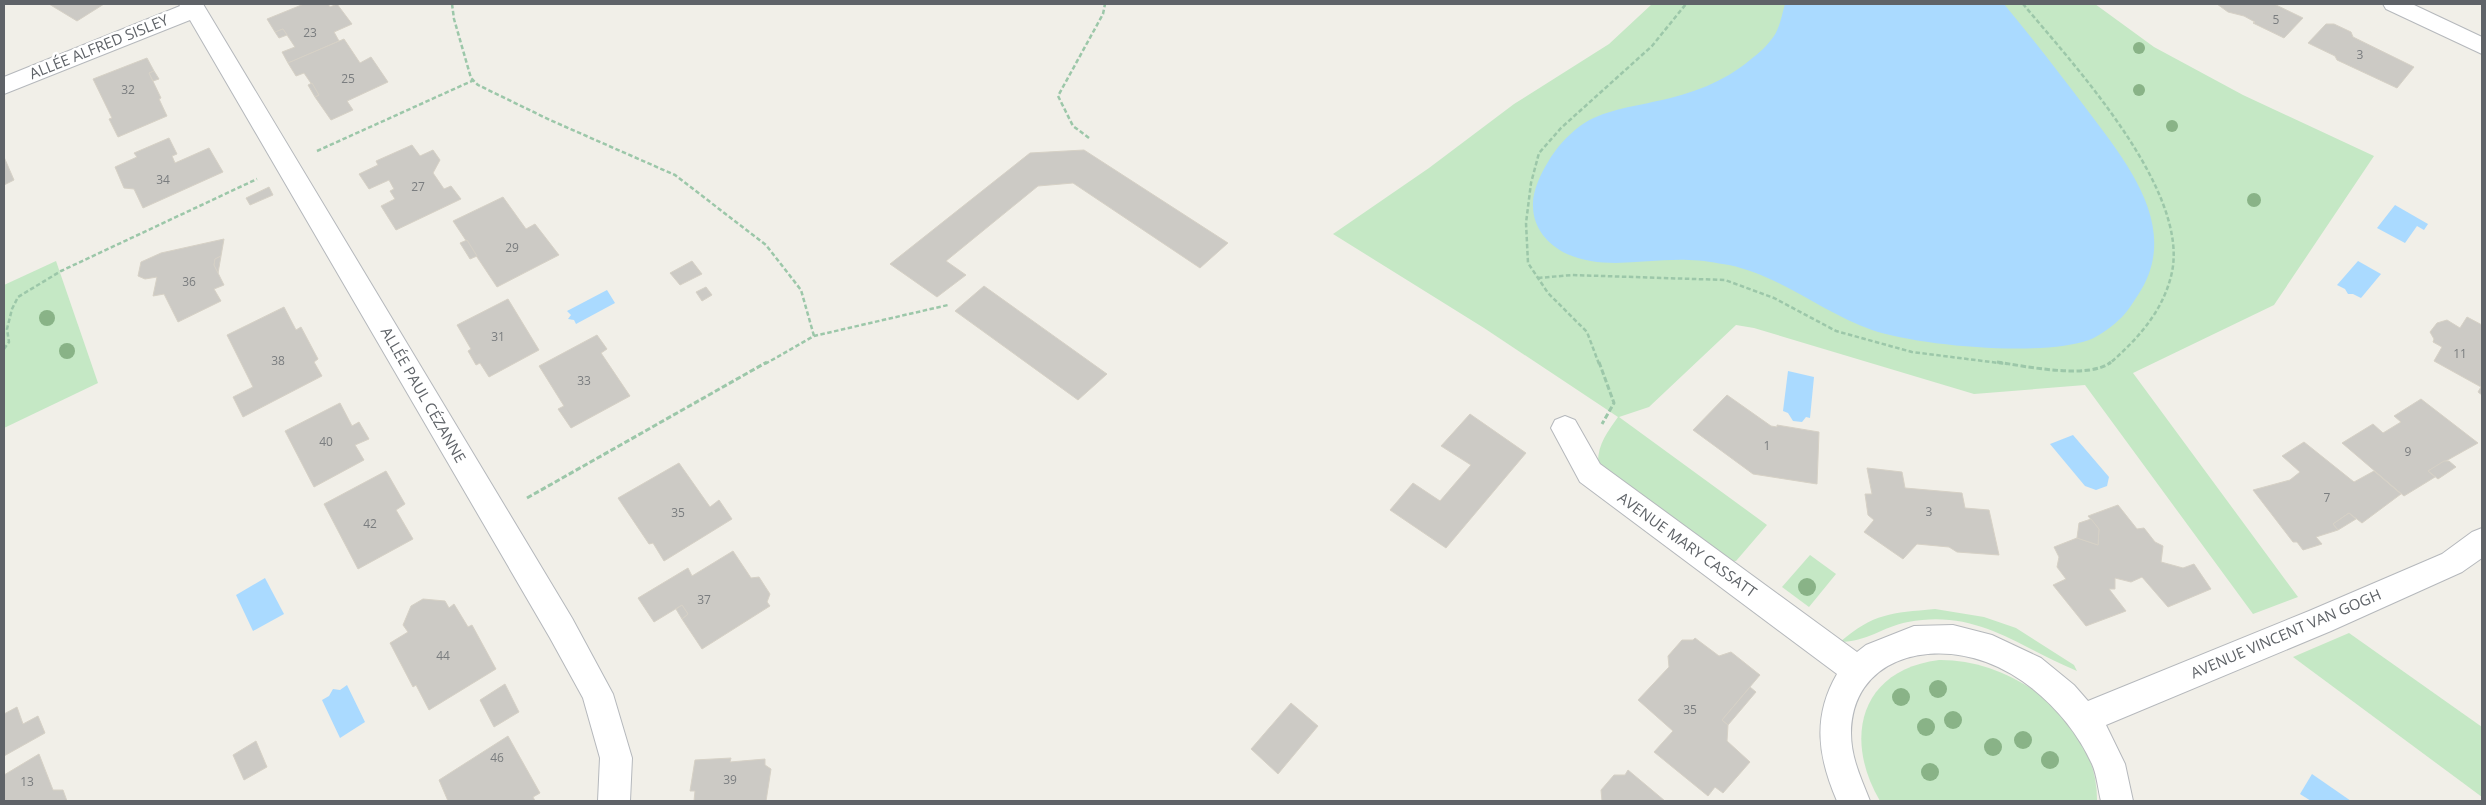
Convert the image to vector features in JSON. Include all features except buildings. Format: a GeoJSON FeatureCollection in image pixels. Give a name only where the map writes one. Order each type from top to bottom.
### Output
{"type":"FeatureCollection","features":[{"type":"Feature","properties":{"kind":"street"},"geometry":{"type":"LineString","coordinates":[[2394,4],[2482,46]]}},
{"type":"Feature","properties":{"kind":"street","name":"ALLÉE ALFRED SISLEY"},"geometry":{"type":"LineString","coordinates":[[4,86],[192,6]]}},
{"type":"Feature","properties":{"kind":"street","name":"ALLÉE PAUL CÉZANNE"},"geometry":{"type":"LineString","coordinates":[[192,6],[561,628],[597,694],[616,758],[614,801]]}},
{"type":"Feature","properties":{"kind":"street","name":"AVENUE MARY CASSATT"},"geometry":{"type":"LineString","coordinates":[[1565,428],[1590,474],[1858,671]]}},
{"type":"Feature","properties":{"kind":"street","name":"AVENUE VINCENT VAN GOGH"},"geometry":{"type":"LineString","coordinates":[[2085,718],[2390,590],[2452,562],[2482,541]]}},
{"type":"Feature","properties":{"kind":"street"},"geometry":{"type":"LineString","coordinates":[[1854,801],[1839,767],[1835,736],[1836,721],[1843,694],[1858,671],[1869,660],[1897,645],[1930,639],[1967,642],[2004,654],[2040,674],[2071,702],[2085,718],[2099,741],[2110,765],[2117,801]]}},
{"type":"Feature","properties":{"kind":"path"},"geometry":{"type":"LineString","coordinates":[[452,4],[457,27],[474,80],[478,85],[550,120],[675,175],[766,245],[801,290],[814,336]]}},
{"type":"Feature","properties":{"kind":"path"},"geometry":{"type":"LineString","coordinates":[[1089,138],[1073,126],[1058,96],[1103,14],[1105,4]]}},
{"type":"Feature","properties":{"kind":"path"},"geometry":{"type":"LineString","coordinates":[[1580,455],[1596,435],[1614,403],[1587,332],[1548,293],[1528,263],[1526,222],[1531,183],[1539,153],[1561,128],[1652,46],[1686,4]]}},
{"type":"Feature","properties":{"kind":"path"},"geometry":{"type":"LineString","coordinates":[[1538,278],[1572,275],[1725,280],[1774,298],[1836,331],[1912,352],[2069,371],[2104,368],[2134,342],[2163,300],[2172,270],[2171,229],[2144,161],[2093,88],[2024,4]]}},
{"type":"Feature","properties":{"kind":"path"},"geometry":{"type":"LineString","coordinates":[[4,350],[8,342],[7,329],[12,309],[18,297],[61,271],[474,80]]}},
{"type":"Feature","properties":{"kind":"path"},"geometry":{"type":"LineString","coordinates":[[494,517],[814,336],[948,305]]}},
{"type":"Feature","properties":{"kind":"green space"},"geometry":{"type":"Polygon","coordinates":[[[1652,4],[2095,4],[2154,47],[2243,95],[2374,156],[2274,305],[2133,373],[2298,597],[2253,614],[2085,385],[1974,394],[1754,328],[1736,325],[1649,407],[1619,417],[1767,525],[1736,561],[1731,561],[1598,462],[1598,455],[1602,444],[1618,417],[1484,328],[1333,234],[1429,168],[1514,104],[1609,44],[1652,4]]]}},
{"type":"Feature","properties":{"kind":"green space"},"geometry":{"type":"Polygon","coordinates":[[[56,261],[98,383],[4,428],[4,285],[56,261]]]}},
{"type":"Feature","properties":{"kind":"green space"},"geometry":{"type":"Polygon","coordinates":[[[1810,555],[1836,574],[1809,607],[1782,587],[1810,555]]]}},
{"type":"Feature","properties":{"kind":"green space"},"geometry":{"type":"Polygon","coordinates":[[[1935,609],[1984,617],[2016,628],[2074,665],[2077,671],[1997,633],[1977,625],[1956,621],[1933,619],[1908,622],[1858,640],[1840,642],[1863,625],[1884,616],[1935,609]]]}},
{"type":"Feature","properties":{"kind":"green space"},"geometry":{"type":"Polygon","coordinates":[[[2349,633],[2482,727],[2482,797],[2293,657],[2349,633]]]}},
{"type":"Feature","properties":{"kind":"green space"},"geometry":{"type":"Polygon","coordinates":[[[1939,660],[1967,662],[1995,670],[2022,683],[2046,700],[2067,721],[2083,745],[2094,772],[2097,801],[1880,801],[1869,777],[1862,754],[1862,731],[1866,711],[1876,692],[1891,677],[1912,666],[1939,660]]]}},
{"type":"Feature","properties":{"kind":"water"},"geometry":{"type":"Polygon","coordinates":[[[1785,4],[2004,4],[2103,131],[2133,175],[2144,198],[2152,221],[2154,246],[2150,270],[2138,295],[2119,320],[2098,336],[2089,340],[2042,348],[2012,349],[1919,341],[1893,336],[1854,323],[1766,277],[1748,270],[1729,265],[1689,260],[1627,263],[1596,262],[1567,254],[1548,241],[1536,222],[1533,206],[1534,195],[1545,166],[1566,138],[1580,126],[1598,116],[1682,95],[1729,75],[1757,55],[1771,40],[1778,29],[1785,4]]]}},
{"type":"Feature","properties":{"kind":"water"},"geometry":{"type":"Polygon","coordinates":[[[2395,205],[2428,224],[2424,230],[2417,226],[2405,243],[2377,228],[2395,205]]]}},
{"type":"Feature","properties":{"kind":"water"},"geometry":{"type":"Polygon","coordinates":[[[2358,261],[2381,274],[2361,298],[2348,294],[2345,289],[2337,285],[2358,261]]]}},
{"type":"Feature","properties":{"kind":"water"},"geometry":{"type":"Polygon","coordinates":[[[607,290],[615,303],[576,324],[574,320],[568,319],[571,315],[567,311],[607,290]]]}},
{"type":"Feature","properties":{"kind":"water"},"geometry":{"type":"Polygon","coordinates":[[[1788,371],[1814,377],[1810,418],[1806,417],[1802,422],[1793,421],[1788,413],[1783,411],[1788,371]]]}},
{"type":"Feature","properties":{"kind":"water"},"geometry":{"type":"Polygon","coordinates":[[[2073,435],[2109,477],[2107,486],[2096,490],[2085,486],[2050,444],[2073,435]]]}},
{"type":"Feature","properties":{"kind":"water"},"geometry":{"type":"Polygon","coordinates":[[[265,578],[284,614],[253,631],[236,595],[265,578]]]}},
{"type":"Feature","properties":{"kind":"water"},"geometry":{"type":"Polygon","coordinates":[[[347,685],[365,722],[340,738],[322,700],[329,696],[333,689],[340,690],[347,685]]]}},
{"type":"Feature","properties":{"kind":"water"},"geometry":{"type":"Polygon","coordinates":[[[2312,774],[2351,801],[2311,801],[2300,794],[2312,774]]]}}]}
